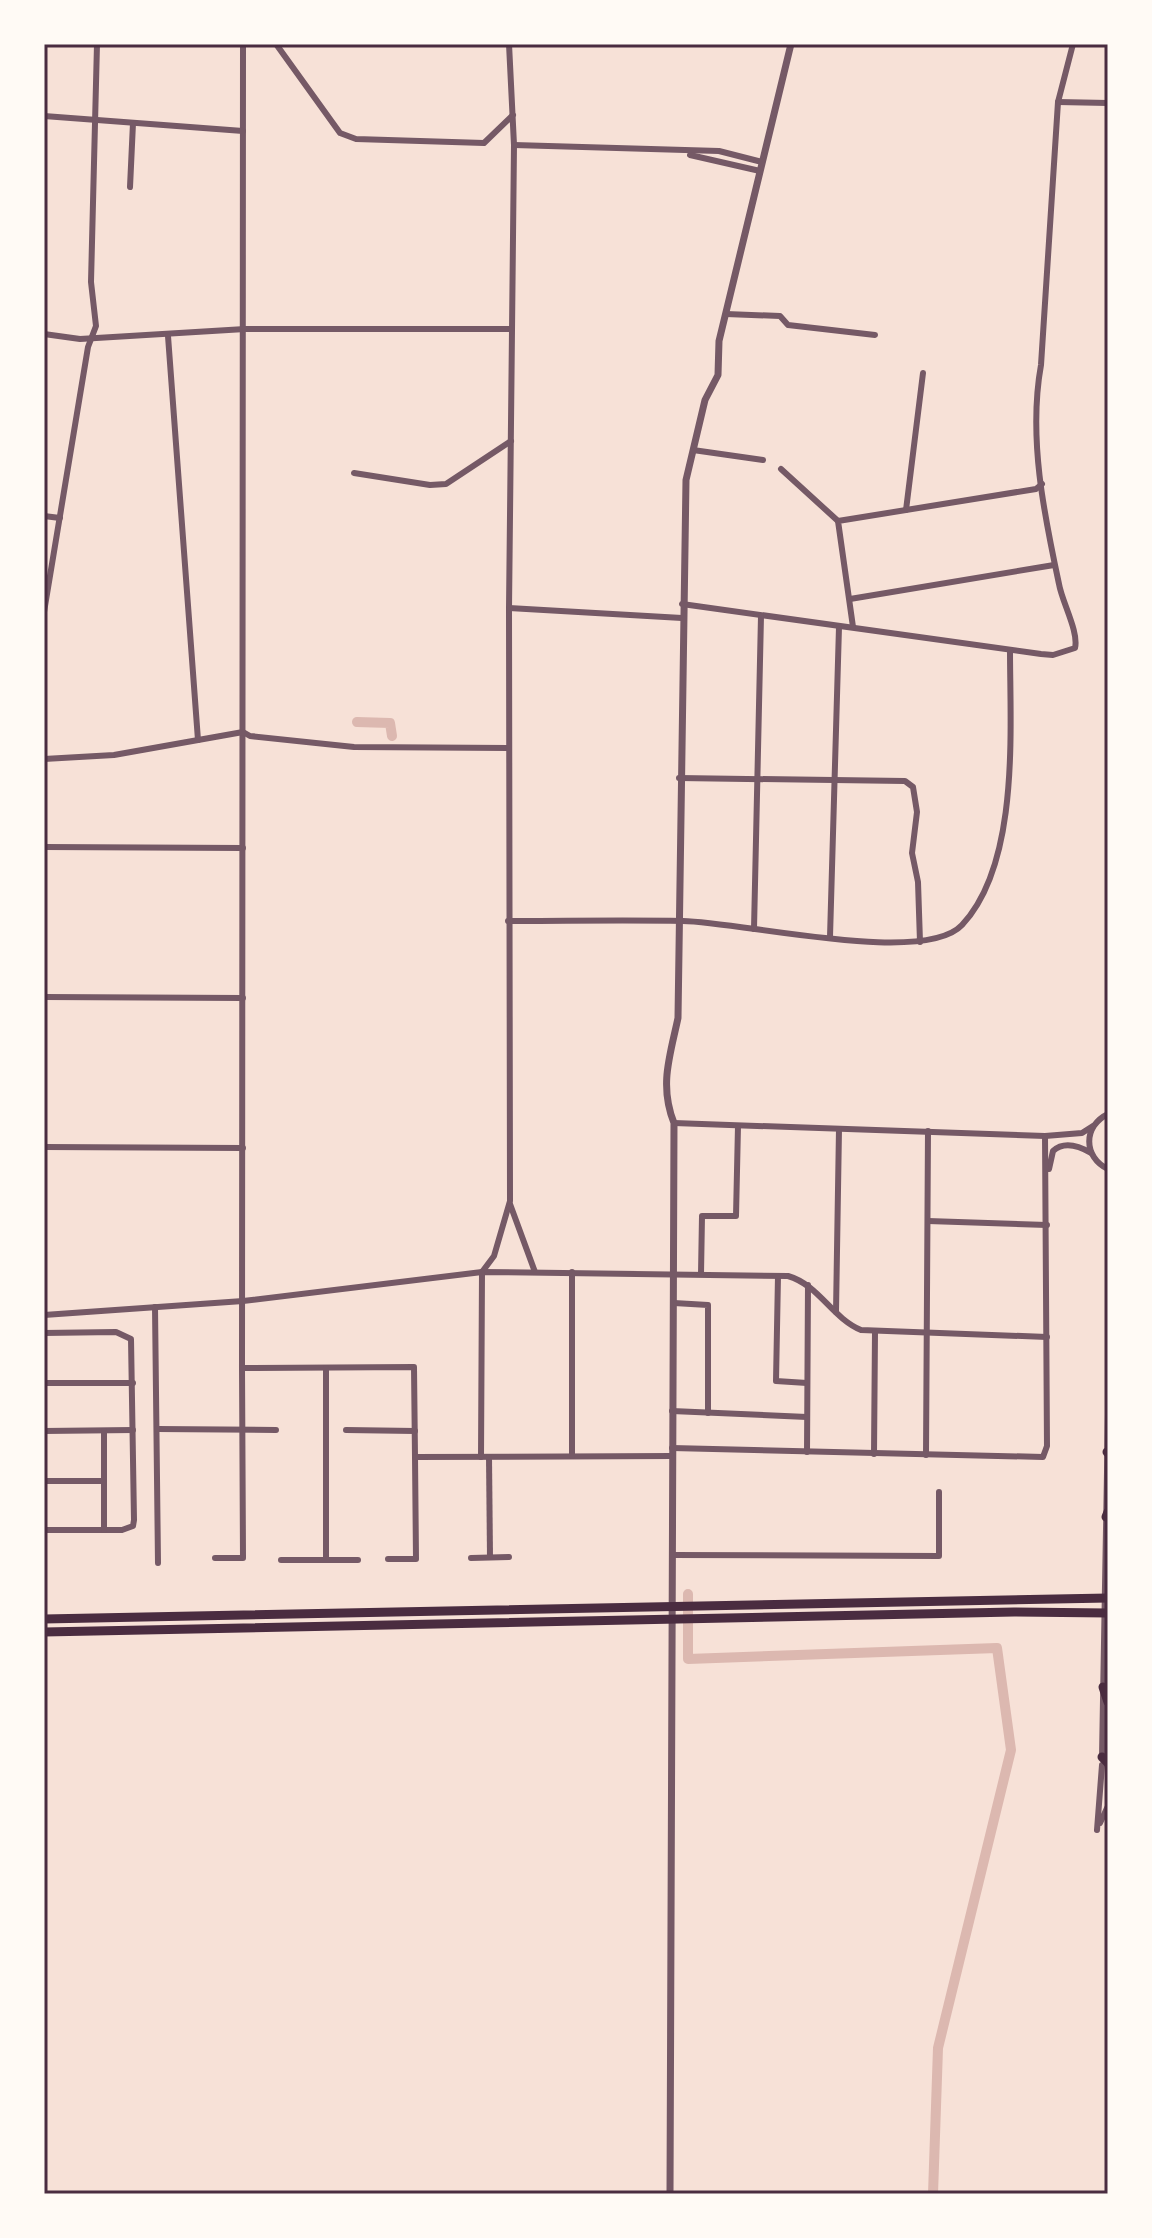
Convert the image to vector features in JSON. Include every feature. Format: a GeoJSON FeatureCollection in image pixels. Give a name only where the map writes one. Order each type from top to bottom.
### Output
{"type":"FeatureCollection","features":[{"type":"Feature","properties":{"kind":"highway"},"geometry":{"type":"LineString","coordinates":[[44,1619],[1108,1598]]}},
{"type":"Feature","properties":{"kind":"highway"},"geometry":{"type":"LineString","coordinates":[[44,1632],[1014,1612],[1108,1613]]}},
{"type":"Feature","properties":{"kind":"highway"},"geometry":{"type":"LineString","coordinates":[[1103,1687],[1108,1702]]}},
{"type":"Feature","properties":{"kind":"street"},"geometry":{"type":"LineString","coordinates":[[44,612],[96,326],[91,282],[97,44]]}},
{"type":"Feature","properties":{"kind":"street"},"geometry":{"type":"LineString","coordinates":[[215,1558],[243,1558],[243,44]]}},
{"type":"Feature","properties":{"kind":"street"},"geometry":{"type":"LineString","coordinates":[[276,44],[340,133],[356,139],[484,143],[513,115]]}},
{"type":"Feature","properties":{"kind":"street"},"geometry":{"type":"LineString","coordinates":[[490,1557],[482,1272],[494,1256],[510,1201],[508,748],[514,145],[509,44]]}},
{"type":"Feature","properties":{"kind":"street"},"geometry":{"type":"LineString","coordinates":[[670,2194],[674,1123],[666,1101],[665,1073],[678,1018],[679,778],[686,480],[705,400],[718,375],[719,341],[791,44]]}},
{"type":"Feature","properties":{"kind":"street"},"geometry":{"type":"LineString","coordinates":[[682,604],[1053,655],[1077,645],[1054,565],[1042,484],[1035,400],[1041,365],[1058,102],[1073,44]]}},
{"type":"Feature","properties":{"kind":"street"},"geometry":{"type":"LineString","coordinates":[[1058,102],[1108,103]]}},
{"type":"Feature","properties":{"kind":"street"},"geometry":{"type":"LineString","coordinates":[[44,116],[243,131]]}},
{"type":"Feature","properties":{"kind":"street"},"geometry":{"type":"LineString","coordinates":[[130,187],[133,123]]}},
{"type":"Feature","properties":{"kind":"street"},"geometry":{"type":"LineString","coordinates":[[514,145],[728,152],[762,162]]}},
{"type":"Feature","properties":{"kind":"street"},"geometry":{"type":"LineString","coordinates":[[678,152],[760,171]]}},
{"type":"Feature","properties":{"kind":"street"},"geometry":{"type":"LineString","coordinates":[[726,314],[780,316],[788,325],[875,335]]}},
{"type":"Feature","properties":{"kind":"street"},"geometry":{"type":"LineString","coordinates":[[44,334],[92,338],[168,336],[245,329],[512,329]]}},
{"type":"Feature","properties":{"kind":"street"},"geometry":{"type":"LineString","coordinates":[[168,336],[198,740]]}},
{"type":"Feature","properties":{"kind":"street"},"geometry":{"type":"LineString","coordinates":[[906,510],[923,373]]}},
{"type":"Feature","properties":{"kind":"street"},"geometry":{"type":"LineString","coordinates":[[354,473],[430,485],[446,484],[511,441]]}},
{"type":"Feature","properties":{"kind":"street"},"geometry":{"type":"LineString","coordinates":[[693,450],[763,460]]}},
{"type":"Feature","properties":{"kind":"street"},"geometry":{"type":"LineString","coordinates":[[781,469],[838,521],[853,627]]}},
{"type":"Feature","properties":{"kind":"street"},"geometry":{"type":"LineString","coordinates":[[838,521],[1036,489],[1042,484]]}},
{"type":"Feature","properties":{"kind":"street"},"geometry":{"type":"LineString","coordinates":[[44,516],[60,518]]}},
{"type":"Feature","properties":{"kind":"street"},"geometry":{"type":"LineString","coordinates":[[850,599],[1054,565]]}},
{"type":"Feature","properties":{"kind":"street"},"geometry":{"type":"LineString","coordinates":[[509,608],[682,618]]}},
{"type":"Feature","properties":{"kind":"street"},"geometry":{"type":"LineString","coordinates":[[754,929],[761,616]]}},
{"type":"Feature","properties":{"kind":"street"},"geometry":{"type":"LineString","coordinates":[[830,937],[839,627]]}},
{"type":"Feature","properties":{"kind":"street"},"geometry":{"type":"LineString","coordinates":[[508,921],[678,921],[830,937],[920,942],[951,934],[963,925],[980,897],[996,858],[1009,789],[1010,650]]}},
{"type":"Feature","properties":{"kind":"street"},"geometry":{"type":"LineString","coordinates":[[44,759],[114,755],[243,732],[354,747],[508,748]]}},
{"type":"Feature","properties":{"kind":"street"},"geometry":{"type":"LineString","coordinates":[[679,778],[905,781],[917,793],[912,853],[918,882],[920,942]]}},
{"type":"Feature","properties":{"kind":"street"},"geometry":{"type":"LineString","coordinates":[[44,847],[243,848]]}},
{"type":"Feature","properties":{"kind":"street"},"geometry":{"type":"LineString","coordinates":[[44,997],[243,998]]}},
{"type":"Feature","properties":{"kind":"street"},"geometry":{"type":"LineString","coordinates":[[674,1123],[1045,1136],[1072,1135],[1093,1126],[1108,1114]]}},
{"type":"Feature","properties":{"kind":"street"},"geometry":{"type":"LineString","coordinates":[[701,1274],[702,1216],[736,1216],[738,1126]]}},
{"type":"Feature","properties":{"kind":"street"},"geometry":{"type":"LineString","coordinates":[[1091,1153],[1089,1135],[1093,1126]]}},
{"type":"Feature","properties":{"kind":"street"},"geometry":{"type":"LineString","coordinates":[[836,1312],[839,1129]]}},
{"type":"Feature","properties":{"kind":"street"},"geometry":{"type":"LineString","coordinates":[[926,1455],[928,1131]]}},
{"type":"Feature","properties":{"kind":"street"},"geometry":{"type":"LineString","coordinates":[[415,1457],[807,1452],[1043,1457],[1047,1446],[1048,1180],[1045,1136]]}},
{"type":"Feature","properties":{"kind":"street"},"geometry":{"type":"LineString","coordinates":[[1048,1180],[1051,1154],[1056,1148],[1071,1146],[1091,1153],[1107,1171]]}},
{"type":"Feature","properties":{"kind":"street"},"geometry":{"type":"LineString","coordinates":[[44,1147],[243,1148]]}},
{"type":"Feature","properties":{"kind":"street"},"geometry":{"type":"LineString","coordinates":[[510,1201],[535,1272]]}},
{"type":"Feature","properties":{"kind":"street"},"geometry":{"type":"LineString","coordinates":[[928,1221],[1047,1225]]}},
{"type":"Feature","properties":{"kind":"street"},"geometry":{"type":"LineString","coordinates":[[44,1315],[243,1301],[482,1272],[674,1273],[778,1276],[808,1285],[847,1324],[875,1332],[1047,1337]]}},
{"type":"Feature","properties":{"kind":"street"},"geometry":{"type":"LineString","coordinates":[[572,1272],[572,1456]]}},
{"type":"Feature","properties":{"kind":"street"},"geometry":{"type":"LineString","coordinates":[[778,1276],[776,1381],[807,1383]]}},
{"type":"Feature","properties":{"kind":"street"},"geometry":{"type":"LineString","coordinates":[[807,1452],[808,1285]]}},
{"type":"Feature","properties":{"kind":"street"},"geometry":{"type":"LineString","coordinates":[[674,1303],[708,1305],[708,1413]]}},
{"type":"Feature","properties":{"kind":"street"},"geometry":{"type":"LineString","coordinates":[[155,1307],[158,1563]]}},
{"type":"Feature","properties":{"kind":"street"},"geometry":{"type":"LineString","coordinates":[[874,1454],[875,1332]]}},
{"type":"Feature","properties":{"kind":"street"},"geometry":{"type":"LineString","coordinates":[[44,1333],[125,1334],[133,1346],[133,1526],[104,1530],[44,1530]]}},
{"type":"Feature","properties":{"kind":"street"},"geometry":{"type":"LineString","coordinates":[[242,1368],[414,1367],[416,1559],[388,1559]]}},
{"type":"Feature","properties":{"kind":"street"},"geometry":{"type":"LineString","coordinates":[[326,1368],[326,1560]]}},
{"type":"Feature","properties":{"kind":"street"},"geometry":{"type":"LineString","coordinates":[[44,1383],[133,1383]]}},
{"type":"Feature","properties":{"kind":"street"},"geometry":{"type":"LineString","coordinates":[[672,1411],[807,1417]]}},
{"type":"Feature","properties":{"kind":"street"},"geometry":{"type":"LineString","coordinates":[[1108,1415],[1104,1761],[1097,1830],[1108,1806]]}},
{"type":"Feature","properties":{"kind":"street"},"geometry":{"type":"LineString","coordinates":[[157,1429],[276,1430]]}},
{"type":"Feature","properties":{"kind":"street"},"geometry":{"type":"LineString","coordinates":[[44,1431],[133,1430]]}},
{"type":"Feature","properties":{"kind":"street"},"geometry":{"type":"LineString","coordinates":[[346,1430],[415,1431]]}},
{"type":"Feature","properties":{"kind":"street"},"geometry":{"type":"LineString","coordinates":[[104,1431],[104,1530]]}},
{"type":"Feature","properties":{"kind":"street"},"geometry":{"type":"LineString","coordinates":[[44,1481],[104,1481]]}},
{"type":"Feature","properties":{"kind":"street"},"geometry":{"type":"LineString","coordinates":[[672,1555],[939,1556],[939,1492]]}},
{"type":"Feature","properties":{"kind":"street"},"geometry":{"type":"LineString","coordinates":[[471,1558],[509,1557]]}},
{"type":"Feature","properties":{"kind":"street"},"geometry":{"type":"LineString","coordinates":[[281,1560],[358,1560]]}},
{"type":"Feature","properties":{"kind":"waterway"},"geometry":{"type":"LineString","coordinates":[[357,722],[390,723],[392,736]]}},
{"type":"Feature","properties":{"kind":"waterway"},"geometry":{"type":"LineString","coordinates":[[688,1594],[688,1659],[997,1648],[1011,1750],[938,2048],[933,2194]]}}]}
